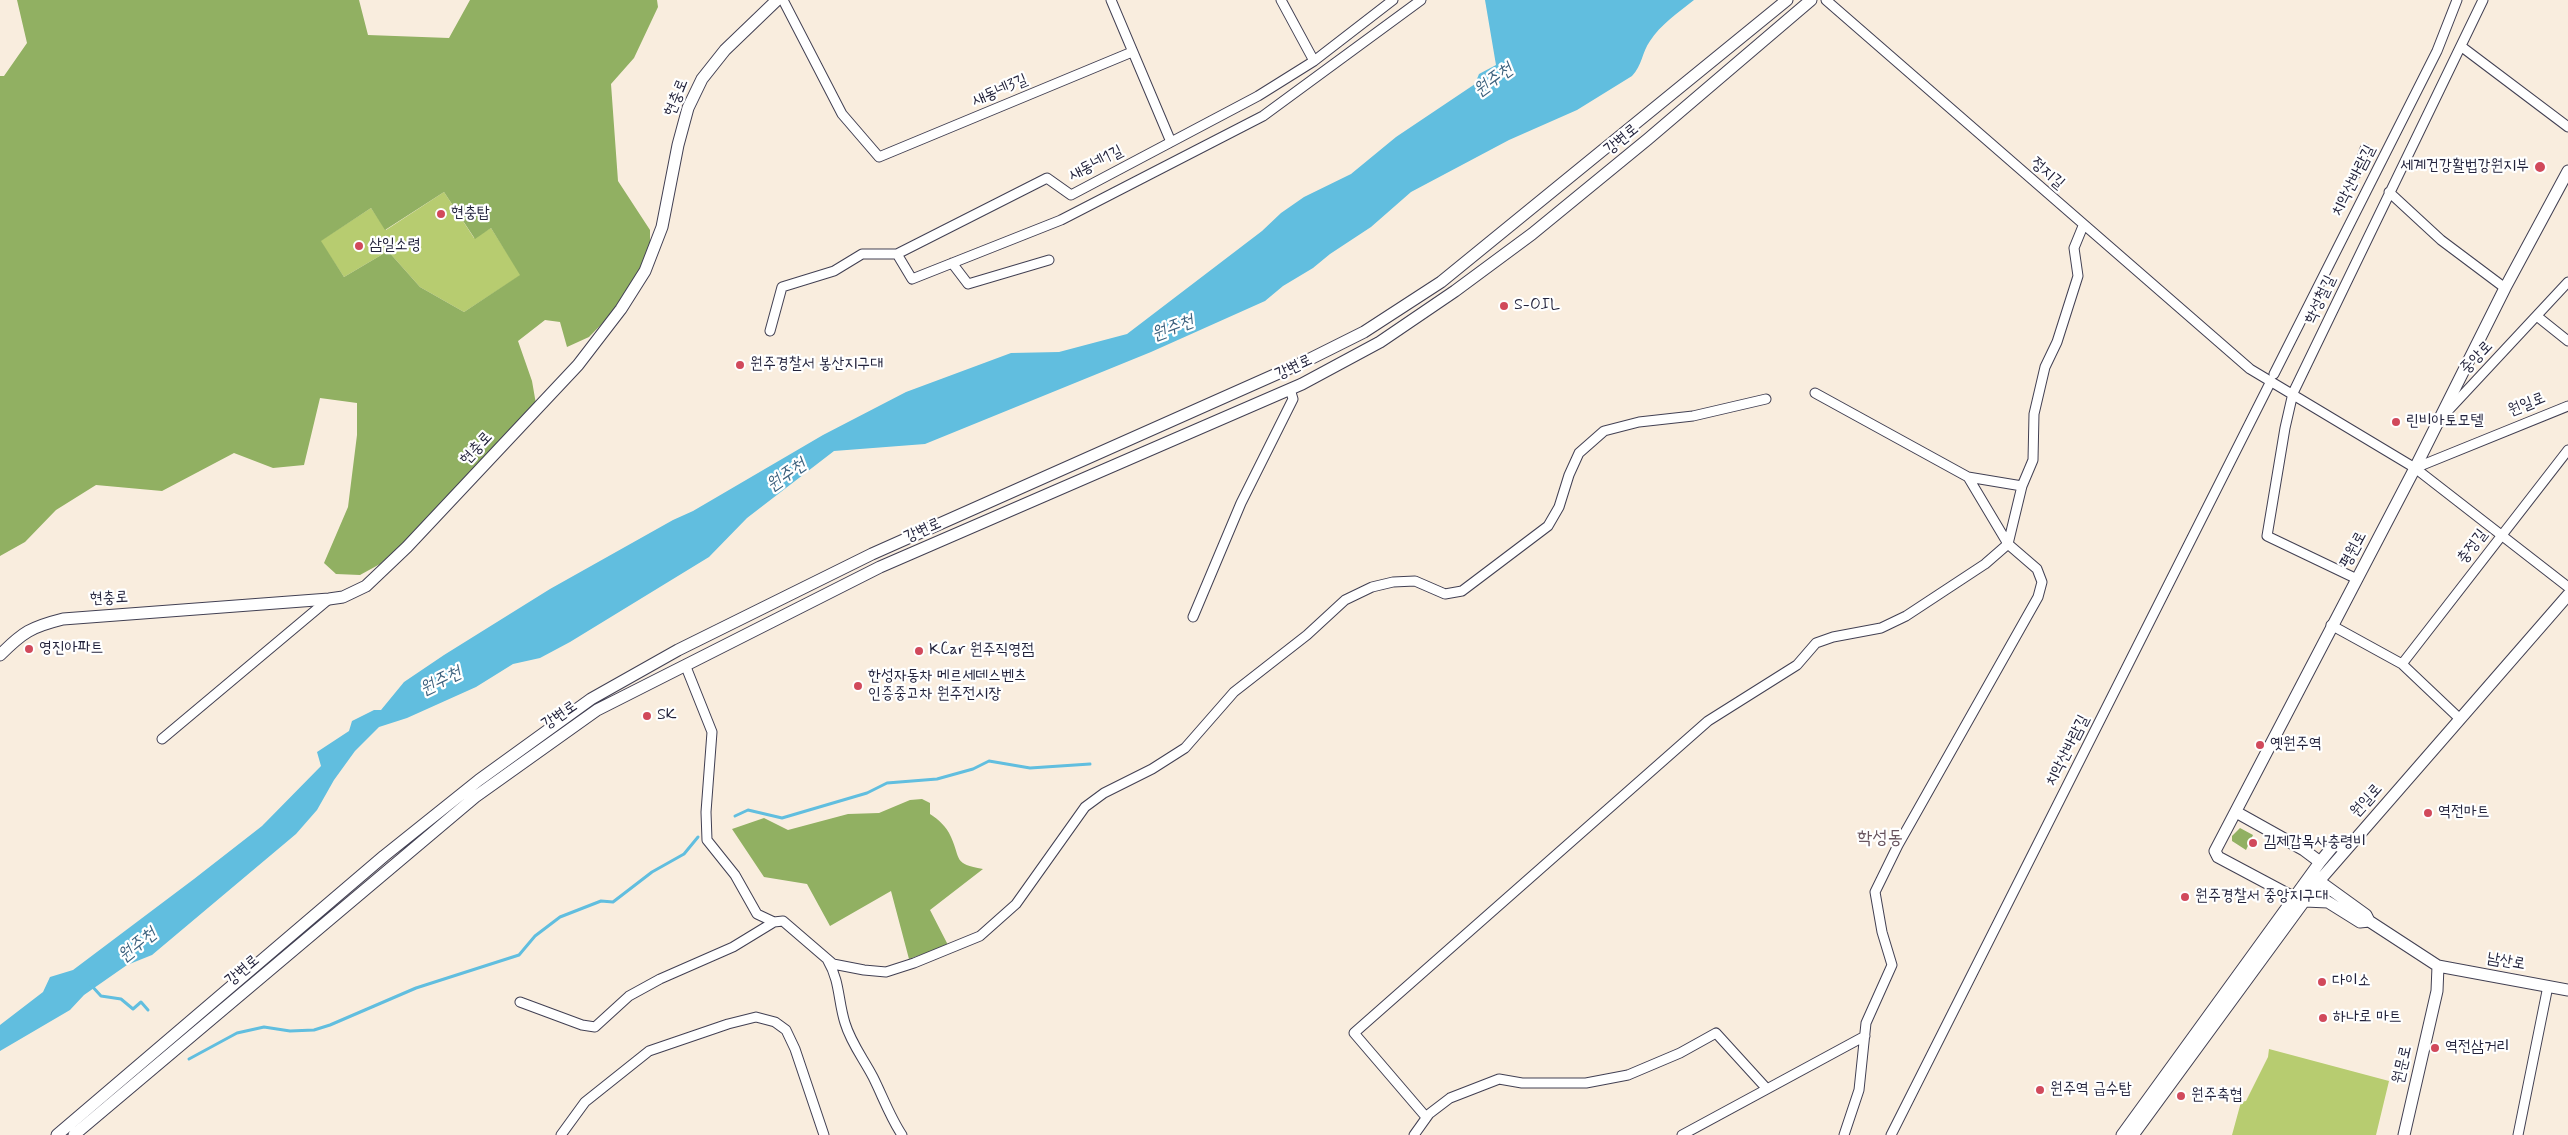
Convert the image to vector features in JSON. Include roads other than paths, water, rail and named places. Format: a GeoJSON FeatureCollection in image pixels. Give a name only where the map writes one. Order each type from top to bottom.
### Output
{"type":"FeatureCollection","features":[{"type":"Feature","properties":{"kind":"street","name":"현충로"},"geometry":{"type":"LineString","coordinates":[[0,654],[22,632],[63,619],[180,612],[329,599],[343,597],[366,586],[407,547],[578,365],[621,309],[645,271],[662,227],[678,145],[691,101],[702,79],[725,50],[777,0]]}},
{"type":"Feature","properties":{"kind":"street","name":"새동네3길"},"geometry":{"type":"LineString","coordinates":[[782,0],[842,114],[879,157],[1132,52]]}},
{"type":"Feature","properties":{"kind":"street"},"geometry":{"type":"LineString","coordinates":[[1111,0],[1171,142]]}},
{"type":"Feature","properties":{"kind":"street"},"geometry":{"type":"LineString","coordinates":[[1281,0],[1314,60]]}},
{"type":"Feature","properties":{"kind":"street","name":"새동네1길"},"geometry":{"type":"LineString","coordinates":[[770,331],[782,287],[834,271],[862,254],[897,254],[1047,178],[1071,195],[1258,96],[1314,60],[1393,0]]}},
{"type":"Feature","properties":{"kind":"street"},"geometry":{"type":"LineString","coordinates":[[897,254],[912,279],[1061,220],[1263,116],[1422,0]]}},
{"type":"Feature","properties":{"kind":"street","name":"강변로"},"geometry":{"type":"LineString","coordinates":[[58,1135],[384,856],[480,780],[591,699],[678,650],[872,554],[1300,364],[1364,332],[1442,282],[1787,0]]}},
{"type":"Feature","properties":{"kind":"street","name":"강변로"},"geometry":{"type":"LineString","coordinates":[[74,1135],[475,797],[596,710],[686,667],[880,568],[1290,389],[1380,342],[1455,291],[1532,234],[1648,139],[1811,0]]}},
{"type":"Feature","properties":{"kind":"street","name":"정지길"},"geometry":{"type":"LineString","coordinates":[[1826,0],[2083,226],[2250,369],[2273,377],[2293,394],[2415,468],[2568,587]]}},
{"type":"Feature","properties":{"kind":"street","name":"치악산바람길"},"geometry":{"type":"LineString","coordinates":[[1892,1135],[2437,51],[2457,0]]}},
{"type":"Feature","properties":{"kind":"street","name":"학성철길"},"geometry":{"type":"LineString","coordinates":[[2357,579],[2267,536],[2285,428],[2293,394],[2483,0]]}},
{"type":"Feature","properties":{"kind":"street"},"geometry":{"type":"LineString","coordinates":[[2462,47],[2568,127]]}},
{"type":"Feature","properties":{"kind":"street"},"geometry":{"type":"LineString","coordinates":[[2356,174],[2365,149]]}},
{"type":"Feature","properties":{"kind":"street","name":"평원로"},"geometry":{"type":"LineString","coordinates":[[2300,899],[2216,854],[2215,851],[2331,625],[2415,468],[2505,288],[2568,170]]}},
{"type":"Feature","properties":{"kind":"street"},"geometry":{"type":"LineString","coordinates":[[2389,192],[2441,240],[2505,288]]}},
{"type":"Feature","properties":{"kind":"street"},"geometry":{"type":"LineString","coordinates":[[1426,1118],[1354,1033],[1708,722],[1797,665],[1816,644],[1833,637],[1881,628],[1906,616],[1985,564],[2008,544],[2022,486],[2033,460],[2034,414],[2045,367],[2057,342],[2078,276],[2074,248],[2083,226]]}},
{"type":"Feature","properties":{"kind":"street"},"geometry":{"type":"LineString","coordinates":[[952,264],[968,284],[1049,260]]}},
{"type":"Feature","properties":{"kind":"street","name":"중앙로"},"geometry":{"type":"LineString","coordinates":[[2438,421],[2568,282]]}},
{"type":"Feature","properties":{"kind":"street"},"geometry":{"type":"LineString","coordinates":[[2538,316],[2568,342]]}},
{"type":"Feature","properties":{"kind":"street"},"geometry":{"type":"LineString","coordinates":[[1194,617],[1241,503],[1292,399],[1290,389]]}},
{"type":"Feature","properties":{"kind":"street"},"geometry":{"type":"LineString","coordinates":[[1815,392],[1968,477],[2022,486]]}},
{"type":"Feature","properties":{"kind":"street"},"geometry":{"type":"LineString","coordinates":[[520,1002],[582,1025],[595,1027],[629,996],[660,979],[733,947],[774,922],[783,921],[833,964],[886,972],[949,950],[980,936],[1016,904],[1085,807],[1104,793],[1152,769],[1185,748],[1234,692],[1306,635],[1345,600],[1372,588],[1393,582],[1415,581],[1445,594],[1462,591],[1548,526],[1559,507],[1569,475],[1580,453],[1604,431],[1639,422],[1693,416],[1766,399]]}},
{"type":"Feature","properties":{"kind":"street","name":"원일로"},"geometry":{"type":"LineString","coordinates":[[2415,468],[2568,406]]}},
{"type":"Feature","properties":{"kind":"street","name":"충정길"},"geometry":{"type":"LineString","coordinates":[[2402,664],[2568,450]]}},
{"type":"Feature","properties":{"kind":"street"},"geometry":{"type":"LineString","coordinates":[[1844,1135],[1859,1090],[1866,1023],[1892,965],[1882,932],[1875,892],[1898,845],[2038,597],[2042,582],[2037,569],[2008,544],[1968,477]]}},
{"type":"Feature","properties":{"kind":"street","name":"원일로"},"geometry":{"type":"LineString","coordinates":[[2133,1135],[2300,899],[2318,881],[2568,595]]}},
{"type":"Feature","properties":{"kind":"street"},"geometry":{"type":"LineString","coordinates":[[162,739],[329,599]]}},
{"type":"Feature","properties":{"kind":"street"},"geometry":{"type":"LineString","coordinates":[[2331,625],[2402,664],[2460,719]]}},
{"type":"Feature","properties":{"kind":"street"},"geometry":{"type":"LineString","coordinates":[[678,650],[712,732],[706,812],[707,840],[735,875],[757,914],[774,922]]}},
{"type":"Feature","properties":{"kind":"street"},"geometry":{"type":"LineString","coordinates":[[2236,812],[2304,850],[2320,862]]}},
{"type":"Feature","properties":{"kind":"street"},"geometry":{"type":"LineString","coordinates":[[2122,1135],[2276,924],[2300,899],[2320,862],[2334,845],[2346,848]]}},
{"type":"Feature","properties":{"kind":"street"},"geometry":{"type":"LineString","coordinates":[[2320,862],[2318,881],[2366,915],[2369,921],[2438,966]]}},
{"type":"Feature","properties":{"kind":"street"},"geometry":{"type":"LineString","coordinates":[[2300,899],[2328,902],[2360,922],[2369,921]]}},
{"type":"Feature","properties":{"kind":"street"},"geometry":{"type":"LineString","coordinates":[[825,956],[835,973],[844,1021],[852,1044],[864,1060],[892,1120],[902,1135]]}},
{"type":"Feature","properties":{"kind":"street","name":"남산로"},"geometry":{"type":"LineString","coordinates":[[2438,966],[2568,989]]}},
{"type":"Feature","properties":{"kind":"street","name":"원문로"},"geometry":{"type":"LineString","coordinates":[[2404,1135],[2437,991],[2438,966]]}},
{"type":"Feature","properties":{"kind":"street"},"geometry":{"type":"LineString","coordinates":[[2518,1135],[2548,986]]}},
{"type":"Feature","properties":{"kind":"street"},"geometry":{"type":"LineString","coordinates":[[561,1135],[584,1102],[649,1051],[728,1024],[756,1017],[775,1022],[786,1030],[795,1049],[824,1135]]}},
{"type":"Feature","properties":{"kind":"street"},"geometry":{"type":"LineString","coordinates":[[1414,1135],[1426,1118],[1450,1098],[1499,1079],[1522,1083],[1586,1083],[1628,1075],[1680,1053],[1716,1033],[1767,1089]]}},
{"type":"Feature","properties":{"kind":"street"},"geometry":{"type":"LineString","coordinates":[[1682,1135],[1865,1036]]}},
{"type":"Feature","properties":{"kind":"water","name":"원주천"},"geometry":{"type":"Polygon","coordinates":[[[1485,0],[1694,0],[1670,19],[1654,35],[1647,45],[1638,68],[1632,76],[1577,110],[1509,140],[1411,192],[1371,227],[1330,254],[1313,268],[1283,286],[1265,301],[1151,352],[925,444],[834,451],[747,518],[709,557],[570,642],[540,658],[513,664],[476,687],[407,718],[379,727],[355,751],[334,780],[317,810],[296,834],[152,955],[127,965],[84,995],[70,1010],[0,1051],[0,1025],[43,992],[50,977],[73,970],[262,826],[321,766],[317,752],[349,731],[352,721],[374,710],[381,710],[404,682],[550,589],[673,520],[693,511],[823,435],[906,392],[1011,353],[1059,352],[1127,334],[1262,231],[1281,213],[1304,197],[1351,174],[1396,137],[1475,84],[1479,74],[1496,65],[1485,0]]]}},
{"type":"Feature","properties":{"kind":"waterway"},"geometry":{"type":"LineString","coordinates":[[735,816],[748,810],[782,818],[867,793],[887,783],[937,779],[973,769],[989,761],[1030,768],[1090,764]]}},
{"type":"Feature","properties":{"kind":"waterway"},"geometry":{"type":"LineString","coordinates":[[189,1059],[237,1033],[264,1027],[290,1031],[314,1030],[416,988],[519,955],[535,936],[560,917],[601,901],[613,902],[652,872],[684,854],[698,837]]}},
{"type":"Feature","properties":{"kind":"waterway"},"geometry":{"type":"LineString","coordinates":[[91,985],[101,996],[121,999],[133,1009],[141,1002],[148,1010]]}},
{"type":"Feature","properties":{"kind":"place","name":"세계건강활법강원지부"},"geometry":{"type":"Point","coordinates":[2540,167]}},
{"type":"Feature","properties":{"kind":"place","name":"현충탑"},"geometry":{"type":"Point","coordinates":[441,214]}},
{"type":"Feature","properties":{"kind":"place","name":"삼일소령"},"geometry":{"type":"Point","coordinates":[359,246]}},
{"type":"Feature","properties":{"kind":"place","name":"S-OIL"},"geometry":{"type":"Point","coordinates":[1504,306]}},
{"type":"Feature","properties":{"kind":"place","name":"원주경찰서 봉산지구대"},"geometry":{"type":"Point","coordinates":[740,365]}},
{"type":"Feature","properties":{"kind":"place","name":"린비아토모텔"},"geometry":{"type":"Point","coordinates":[2396,422]}},
{"type":"Feature","properties":{"kind":"place","name":"영진아파트"},"geometry":{"type":"Point","coordinates":[29,649]}},
{"type":"Feature","properties":{"kind":"place","name":"KCar 원주직영점"},"geometry":{"type":"Point","coordinates":[919,651]}},
{"type":"Feature","properties":{"kind":"place","name":"한성자동차 메르세데스벤츠 인증중고차 원주전시장"},"geometry":{"type":"Point","coordinates":[858,686]}},
{"type":"Feature","properties":{"kind":"place","name":"SK"},"geometry":{"type":"Point","coordinates":[647,716]}},
{"type":"Feature","properties":{"kind":"place","name":"옛원주역"},"geometry":{"type":"Point","coordinates":[2260,745]}},
{"type":"Feature","properties":{"kind":"place","name":"역전마트"},"geometry":{"type":"Point","coordinates":[2428,813]}},
{"type":"Feature","properties":{"kind":"place","name":"김제갑목사충령비"},"geometry":{"type":"Point","coordinates":[2253,843]}},
{"type":"Feature","properties":{"kind":"place","name":"원주경찰서 중앙지구대"},"geometry":{"type":"Point","coordinates":[2185,897]}},
{"type":"Feature","properties":{"kind":"place","name":"다이소"},"geometry":{"type":"Point","coordinates":[2322,982]}},
{"type":"Feature","properties":{"kind":"place","name":"하나로 마트"},"geometry":{"type":"Point","coordinates":[2323,1018]}},
{"type":"Feature","properties":{"kind":"place","name":"역전삼거리"},"geometry":{"type":"Point","coordinates":[2435,1048]}},
{"type":"Feature","properties":{"kind":"place","name":"원주역 급수탑"},"geometry":{"type":"Point","coordinates":[2040,1090]}},
{"type":"Feature","properties":{"kind":"place","name":"원주축협"},"geometry":{"type":"Point","coordinates":[2181,1096]}},
{"type":"Feature","properties":{"kind":"district","name":"학성동"},"geometry":{"type":"Point","coordinates":[1880,839]}}]}
